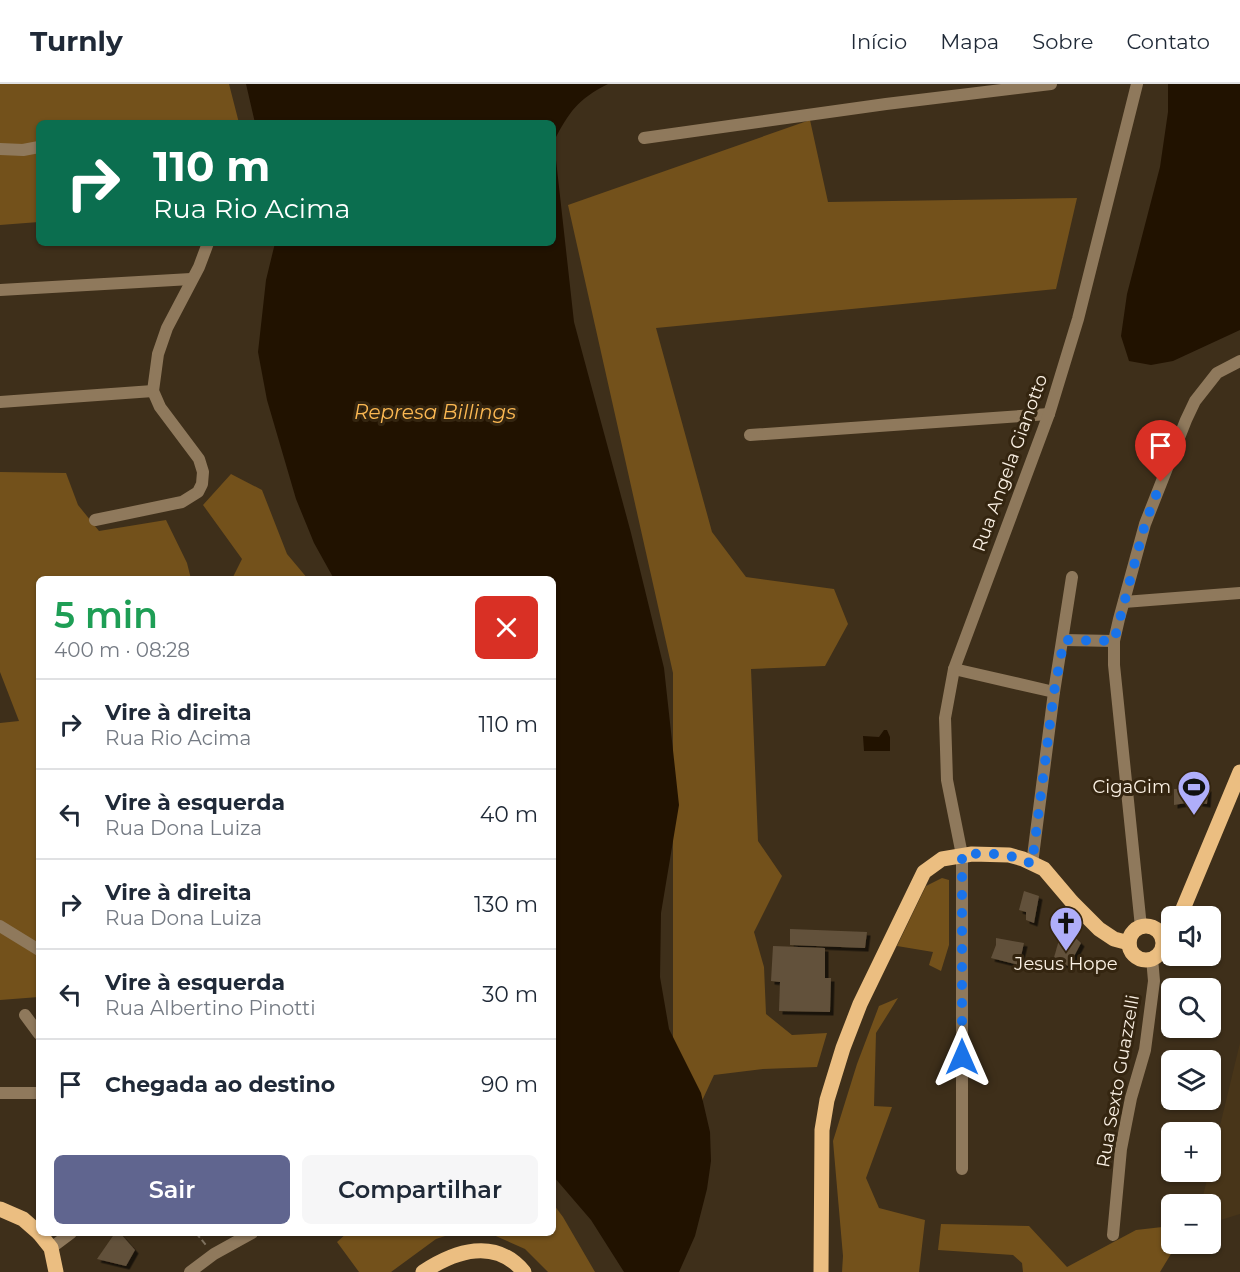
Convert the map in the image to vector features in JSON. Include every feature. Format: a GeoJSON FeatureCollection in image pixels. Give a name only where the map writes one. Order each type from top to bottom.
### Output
{"type":"FeatureCollection","features":[{"type":"Feature","properties":{"kind":"main road"},"geometry":{"type":"LineString","coordinates":[[1184,906],[1240,772]]}},
{"type":"Feature","properties":{"kind":"main road"},"geometry":{"type":"LineString","coordinates":[[821,1272],[822,1131],[827,1100],[860,1004],[924,872],[942,859],[962,855],[1009,855],[1044,870],[1099,929],[1114,939],[1129,943]]}},
{"type":"Feature","properties":{"kind":"main road"},"geometry":{"type":"LineString","coordinates":[[1141,927],[1152,927],[1159,933],[1162,945],[1157,955],[1147,959],[1137,957],[1132,953],[1129,943],[1132,933],[1141,927]]}},
{"type":"Feature","properties":{"kind":"main road"},"geometry":{"type":"LineString","coordinates":[[0,1209],[23,1219],[36,1230]]}},
{"type":"Feature","properties":{"kind":"main road"},"geometry":{"type":"LineString","coordinates":[[41,1236],[51,1248],[56,1272]]}},
{"type":"Feature","properties":{"kind":"main road"},"geometry":{"type":"LineString","coordinates":[[423,1272],[450,1257],[466,1251],[479,1250],[506,1258],[517,1264],[524,1272]]}},
{"type":"Feature","properties":{"kind":"street"},"geometry":{"type":"LineString","coordinates":[[644,138],[886,104],[1051,84]]}},
{"type":"Feature","properties":{"kind":"street","name":"Rua Angela Gianotto"},"geometry":{"type":"LineString","coordinates":[[962,1168],[962,855],[946,780],[945,718],[954,669],[1049,414],[1078,319],[1137,84]]}},
{"type":"Feature","properties":{"kind":"street"},"geometry":{"type":"LineString","coordinates":[[0,149],[23,150],[36,148]]}},
{"type":"Feature","properties":{"kind":"street"},"geometry":{"type":"LineString","coordinates":[[95,520],[182,502],[198,492],[202,484],[203,472],[199,459],[160,407],[153,391],[162,341],[207,246]]}},
{"type":"Feature","properties":{"kind":"street"},"geometry":{"type":"LineString","coordinates":[[0,290],[191,279]]}},
{"type":"Feature","properties":{"kind":"street"},"geometry":{"type":"LineString","coordinates":[[1141,927],[1114,665],[1114,641],[1145,524],[1186,420],[1195,401],[1217,373],[1240,361]]}},
{"type":"Feature","properties":{"kind":"street"},"geometry":{"type":"LineString","coordinates":[[0,402],[153,391]]}},
{"type":"Feature","properties":{"kind":"street"},"geometry":{"type":"LineString","coordinates":[[750,435],[1049,414]]}},
{"type":"Feature","properties":{"kind":"street"},"geometry":{"type":"LineString","coordinates":[[1032,864],[1054,692],[1064,640],[1072,577]]}},
{"type":"Feature","properties":{"kind":"street"},"geometry":{"type":"LineString","coordinates":[[1124,602],[1240,593]]}},
{"type":"Feature","properties":{"kind":"street"},"geometry":{"type":"LineString","coordinates":[[1064,640],[1114,641]]}},
{"type":"Feature","properties":{"kind":"street"},"geometry":{"type":"LineString","coordinates":[[954,669],[1054,692]]}},
{"type":"Feature","properties":{"kind":"street"},"geometry":{"type":"LineString","coordinates":[[0,926],[36,948]]}},
{"type":"Feature","properties":{"kind":"street","name":"Rua Sexto Guazzelli"},"geometry":{"type":"LineString","coordinates":[[1113,1234],[1121,1149],[1131,1098],[1145,1050],[1154,981],[1152,958]]}},
{"type":"Feature","properties":{"kind":"street"},"geometry":{"type":"LineString","coordinates":[[25,1016],[36,1030]]}},
{"type":"Feature","properties":{"kind":"street"},"geometry":{"type":"LineString","coordinates":[[0,1093],[36,1093]]}},
{"type":"Feature","properties":{"kind":"street"},"geometry":{"type":"LineString","coordinates":[[51,1248],[67,1236]]}},
{"type":"Feature","properties":{"kind":"street"},"geometry":{"type":"LineString","coordinates":[[190,1272],[214,1254],[247,1236]]}},
{"type":"Feature","properties":{"kind":"path"},"geometry":{"type":"LineString","coordinates":[[199,1236],[214,1254]]}},
{"type":"Feature","properties":{"kind":"shaded area"},"geometry":{"type":"Polygon","coordinates":[[[0,84],[229,84],[238,120],[36,120],[36,222],[0,225],[0,84]]]}},
{"type":"Feature","properties":{"kind":"shaded area"},"geometry":{"type":"Polygon","coordinates":[[[810,120],[828,202],[1077,198],[1056,289],[656,328],[712,532],[746,577],[834,589],[848,624],[825,666],[751,669],[758,841],[782,876],[754,932],[764,967],[766,1014],[792,1035],[827,1033],[817,1067],[763,1069],[714,1075],[701,1103],[673,1083],[673,673],[568,205],[810,120]]]}},
{"type":"Feature","properties":{"kind":"shaded area"},"geometry":{"type":"Polygon","coordinates":[[[0,472],[66,473],[78,505],[99,531],[166,520],[187,563],[190,576],[36,576],[36,997],[0,1000],[0,723],[19,721],[0,672],[0,472]]]}},
{"type":"Feature","properties":{"kind":"shaded area"},"geometry":{"type":"Polygon","coordinates":[[[231,474],[262,490],[287,554],[305,576],[234,576],[242,559],[203,505],[231,474]]]}},
{"type":"Feature","properties":{"kind":"shaded area"},"geometry":{"type":"Polygon","coordinates":[[[942,878],[949,880],[949,945],[941,971],[929,965],[933,952],[897,946],[926,886],[942,878]]]}},
{"type":"Feature","properties":{"kind":"shaded area"},"geometry":{"type":"Polygon","coordinates":[[[898,998],[876,1033],[874,1106],[892,1107],[866,1178],[879,1208],[925,1220],[919,1272],[842,1272],[843,1256],[833,1141],[857,1064],[879,1006],[898,998]]]}},
{"type":"Feature","properties":{"kind":"shaded area"},"geometry":{"type":"Polygon","coordinates":[[[1240,1043],[1240,1214],[1221,1220],[1221,1194],[1203,1194],[1206,1182],[1221,1182],[1221,1122],[1240,1043]]]}},
{"type":"Feature","properties":{"kind":"shaded area"},"geometry":{"type":"Polygon","coordinates":[[[556,1208],[595,1272],[548,1272],[525,1249],[496,1236],[556,1236],[556,1208]]]}},
{"type":"Feature","properties":{"kind":"shaded area"},"geometry":{"type":"Polygon","coordinates":[[[941,1224],[1029,1226],[1067,1267],[1136,1230],[1161,1227],[1161,1254],[1171,1254],[1160,1272],[1023,1272],[1022,1263],[1013,1255],[938,1250],[941,1224]]]}},
{"type":"Feature","properties":{"kind":"shaded area"},"geometry":{"type":"Polygon","coordinates":[[[344,1236],[445,1236],[436,1239],[391,1272],[359,1272],[337,1242],[344,1236]]]}},
{"type":"Feature","properties":{"kind":"water"},"geometry":{"type":"Polygon","coordinates":[[[246,84],[608,84],[589,95],[575,107],[556,138],[556,120],[254,120],[246,84]]]}},
{"type":"Feature","properties":{"kind":"water"},"geometry":{"type":"Polygon","coordinates":[[[1168,84],[1240,84],[1240,330],[1173,361],[1151,365],[1129,361],[1121,336],[1127,294],[1160,167],[1168,112],[1168,84]]]}},
{"type":"Feature","properties":{"kind":"water","name":"Represa Billings"},"geometry":{"type":"Polygon","coordinates":[[[556,160],[574,322],[631,533],[664,668],[679,805],[661,913],[660,977],[669,1029],[701,1093],[710,1132],[711,1161],[707,1189],[695,1236],[679,1272],[624,1272],[591,1220],[556,1179],[556,576],[332,576],[314,543],[296,499],[267,400],[258,352],[266,280],[274,246],[556,246],[556,160]]]}},
{"type":"Feature","properties":{"kind":"water"},"geometry":{"type":"Polygon","coordinates":[[[884,730],[887,730],[890,737],[890,751],[864,751],[863,736],[879,737],[884,730]]]}},
{"type":"Feature","properties":{"kind":"building"},"geometry":{"type":"Polygon","coordinates":[[[1208,788],[1207,804],[1192,802],[1174,805],[1174,789],[1208,788]]]}},
{"type":"Feature","properties":{"kind":"building"},"geometry":{"type":"Polygon","coordinates":[[[1024,891],[1039,896],[1034,923],[1026,920],[1026,912],[1019,910],[1024,891]]]}},
{"type":"Feature","properties":{"kind":"building","name":"Jesus Hope"},"geometry":{"type":"Polygon","coordinates":[[[1063,926],[1081,943],[1069,966],[1053,961],[1063,926]]]}},
{"type":"Feature","properties":{"kind":"building"},"geometry":{"type":"Polygon","coordinates":[[[790,929],[867,932],[865,948],[790,945],[790,929]]]}},
{"type":"Feature","properties":{"kind":"building"},"geometry":{"type":"Polygon","coordinates":[[[996,938],[1024,943],[1019,965],[991,958],[996,938]]]}},
{"type":"Feature","properties":{"kind":"building"},"geometry":{"type":"Polygon","coordinates":[[[773,946],[825,948],[825,978],[831,978],[830,1012],[779,1011],[780,982],[771,981],[773,946]]]}},
{"type":"Feature","properties":{"kind":"building"},"geometry":{"type":"Polygon","coordinates":[[[113,1236],[123,1236],[135,1250],[126,1266],[97,1259],[113,1236]]]}},
{"type":"Feature","properties":{"kind":"place","name":"CigaGim"},"geometry":{"type":"Point","coordinates":[1194,816]}},
{"type":"Feature","properties":{"kind":"place","name":"Jesus Hope"},"geometry":{"type":"Point","coordinates":[1066,952]}},
{"type":"Feature","properties":{"kind":"route"},"geometry":{"type":"LineString","coordinates":[[962,1057],[962,855],[1009,855],[1032,864],[1054,692],[1064,640],[1114,641],[1145,524],[1161,482]]}}]}
